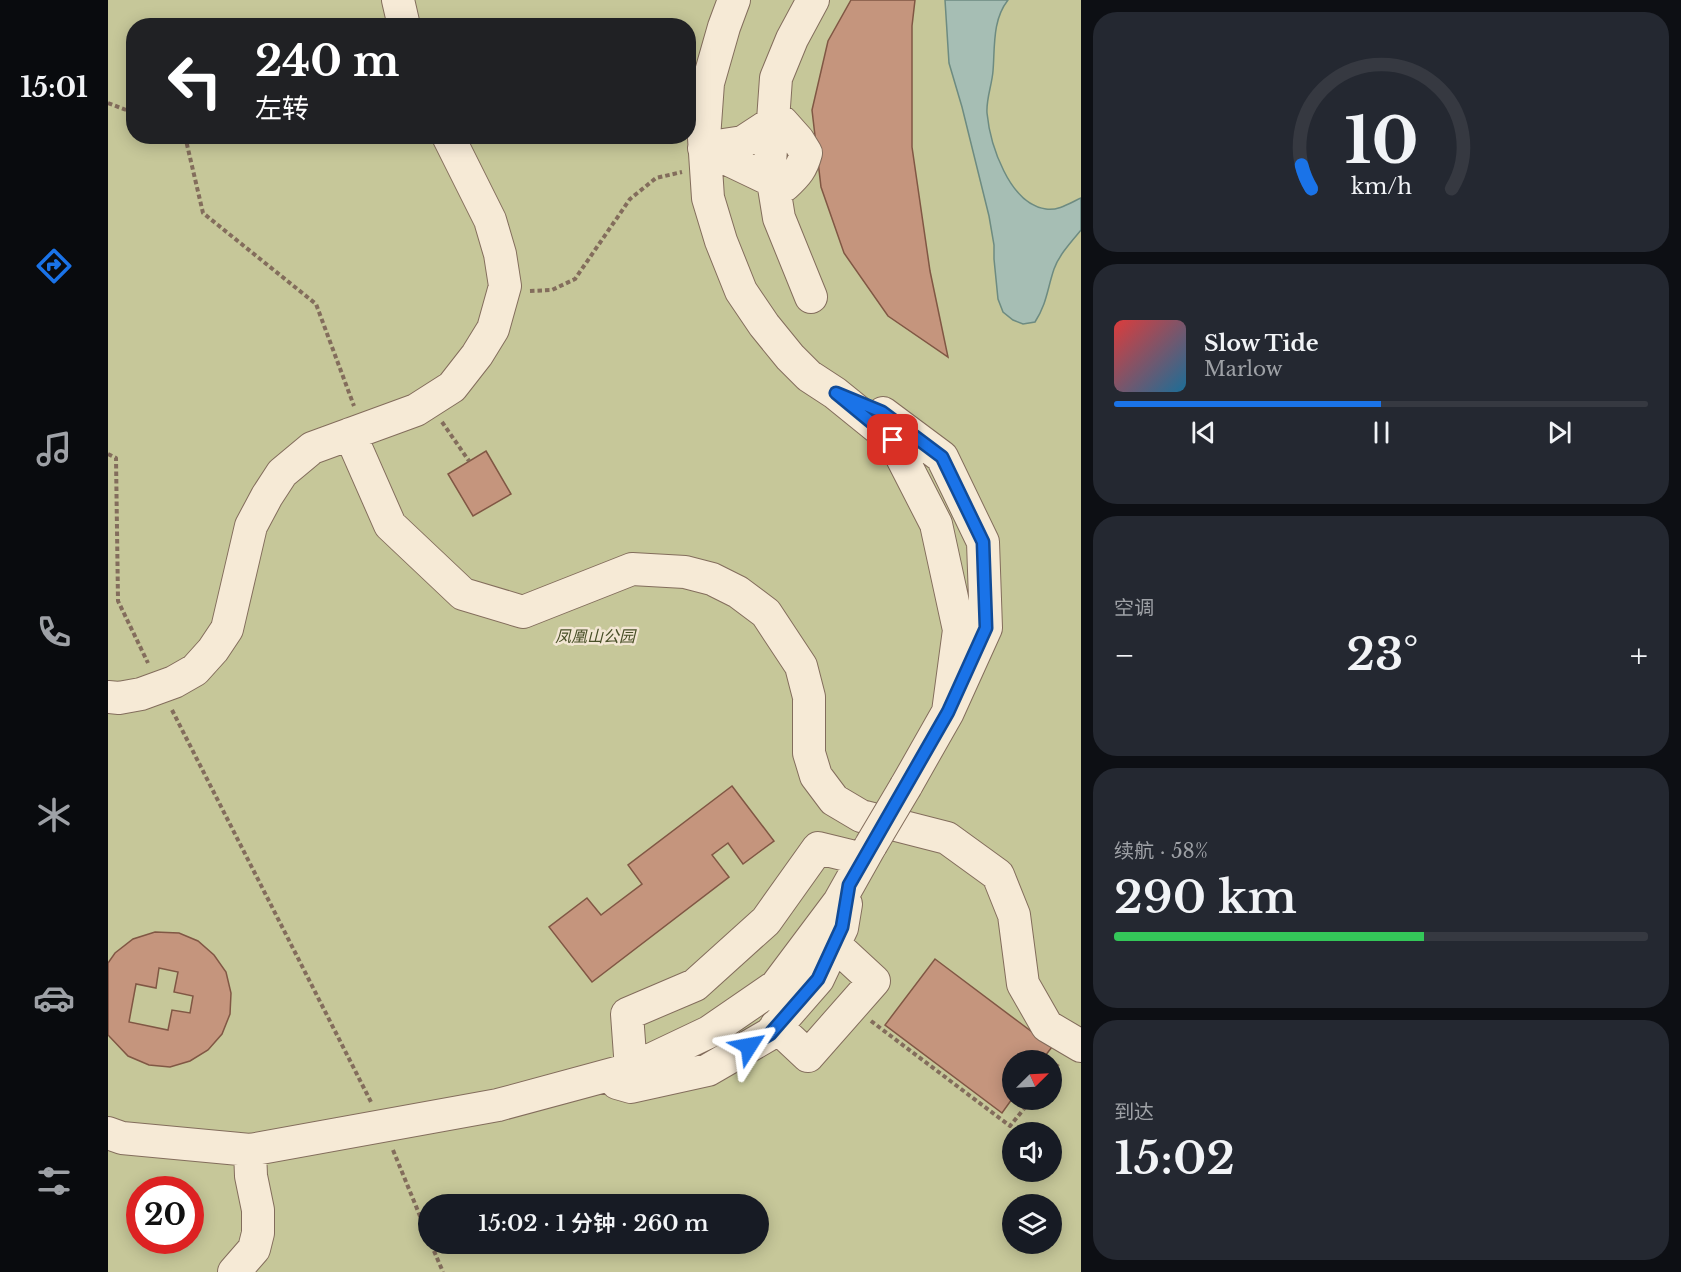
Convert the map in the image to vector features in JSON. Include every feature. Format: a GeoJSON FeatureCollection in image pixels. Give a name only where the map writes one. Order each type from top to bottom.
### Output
{"type":"FeatureCollection","features":[{"type":"Feature","properties":{"kind":"lane"},"geometry":{"type":"LineString","coordinates":[[398,0],[402,18]]}},
{"type":"Feature","properties":{"kind":"lane"},"geometry":{"type":"LineString","coordinates":[[734,0],[708,83],[704,159],[708,198],[721,241],[741,291],[764,325],[809,376],[836,393],[893,440],[936,524],[959,630],[948,712]]}},
{"type":"Feature","properties":{"kind":"lane"},"geometry":{"type":"LineString","coordinates":[[772,123],[776,78],[792,39],[813,0]]}},
{"type":"Feature","properties":{"kind":"lane"},"geometry":{"type":"LineString","coordinates":[[782,122],[789,128],[806,153],[798,173],[785,184],[704,159],[742,142],[772,123],[782,122]]}},
{"type":"Feature","properties":{"kind":"lane"},"geometry":{"type":"LineString","coordinates":[[108,697],[119,698],[141,694],[174,682],[195,670],[213,650],[227,629],[251,526],[282,473],[312,448],[416,410],[452,387],[477,356],[493,329],[506,286],[490,220],[452,144]]}},
{"type":"Feature","properties":{"kind":"lane"},"geometry":{"type":"LineString","coordinates":[[773,181],[779,218],[811,297]]}},
{"type":"Feature","properties":{"kind":"lane"},"geometry":{"type":"LineString","coordinates":[[108,1133],[122,1138],[250,1150],[498,1105],[631,1069],[709,1032],[776,986],[839,902],[948,712],[986,628],[983,542],[942,457],[882,412],[836,393]]}},
{"type":"Feature","properties":{"kind":"lane"},"geometry":{"type":"LineString","coordinates":[[356,432],[390,525],[463,594],[523,612],[632,569],[685,572],[712,579],[738,592],[766,613],[801,666],[809,697],[809,753],[816,776],[834,800],[861,816],[947,838],[998,875],[1014,915],[1023,984],[1047,1026],[1070,1055]]}},
{"type":"Feature","properties":{"kind":"lane"},"geometry":{"type":"LineString","coordinates":[[631,1069],[627,1014],[695,985],[766,921],[818,848],[861,863]]}},
{"type":"Feature","properties":{"kind":"lane"},"geometry":{"type":"LineString","coordinates":[[600,1078],[631,1087],[708,1070],[770,1034],[818,979],[842,927],[861,863]]}},
{"type":"Feature","properties":{"kind":"lane"},"geometry":{"type":"LineString","coordinates":[[776,1026],[808,1056],[874,981],[834,944]]}},
{"type":"Feature","properties":{"kind":"lane"},"geometry":{"type":"LineString","coordinates":[[234,1272],[254,1249],[258,1233],[258,1210],[251,1176],[250,1150]]}},
{"type":"Feature","properties":{"kind":"path"},"geometry":{"type":"LineString","coordinates":[[108,103],[126,110]]}},
{"type":"Feature","properties":{"kind":"path"},"geometry":{"type":"LineString","coordinates":[[187,144],[203,213],[316,304],[356,432]]}},
{"type":"Feature","properties":{"kind":"path"},"geometry":{"type":"LineString","coordinates":[[506,286],[531,292],[552,290],[575,279],[630,199],[656,178],[684,171],[704,159]]}},
{"type":"Feature","properties":{"kind":"path"},"geometry":{"type":"LineString","coordinates":[[429,402],[469,461]]}},
{"type":"Feature","properties":{"kind":"path"},"geometry":{"type":"LineString","coordinates":[[108,454],[116,458],[118,601],[384,1127],[418,1211]]}},
{"type":"Feature","properties":{"kind":"path"},"geometry":{"type":"LineString","coordinates":[[851,1006],[1010,1126],[1023,1110]]}},
{"type":"Feature","properties":{"kind":"path"},"geometry":{"type":"LineString","coordinates":[[435,1254],[443,1272]]}},
{"type":"Feature","properties":{"kind":"green space","name":"凤凰山公园"},"geometry":{"type":"Polygon","coordinates":[[[108,0],[1081,0],[1081,1272],[108,1272],[108,0]]]}},
{"type":"Feature","properties":{"kind":"shaded area"},"geometry":{"type":"Polygon","coordinates":[[[945,0],[1008,0],[997,25],[987,108],[997,156],[1012,185],[1033,205],[1055,209],[1081,198],[1081,230],[1056,264],[1035,322],[1023,324],[1013,320],[1003,312],[998,299],[994,245],[989,216],[949,63],[945,0]]]}},
{"type":"Feature","properties":{"kind":"building"},"geometry":{"type":"Polygon","coordinates":[[[851,0],[915,0],[912,26],[912,147],[930,271],[948,357],[888,316],[844,253],[821,187],[812,110],[828,41],[851,0]]]}},
{"type":"Feature","properties":{"kind":"building"},"geometry":{"type":"Polygon","coordinates":[[[486,451],[511,494],[473,516],[448,474],[486,451]]]}},
{"type":"Feature","properties":{"kind":"building"},"geometry":{"type":"Polygon","coordinates":[[[732,786],[774,841],[743,864],[728,843],[712,855],[729,877],[592,982],[549,927],[587,898],[601,915],[642,884],[628,865],[732,786]]]}},
{"type":"Feature","properties":{"kind":"building"},"geometry":{"type":"Polygon","coordinates":[[[155,932],[179,933],[198,941],[214,955],[226,972],[231,993],[230,1014],[222,1034],[208,1050],[190,1061],[170,1067],[149,1065],[128,1056],[108,1035],[108,963],[115,953],[133,939],[155,932]],[[159,968],[156,988],[136,984],[129,1022],[168,1030],[172,1010],[190,1013],[193,996],[174,992],[178,972],[159,968]]]}},
{"type":"Feature","properties":{"kind":"building"},"geometry":{"type":"Polygon","coordinates":[[[935,959],[1052,1047],[1050,1050],[1002,1050],[1002,1110],[1004,1110],[1002,1113],[885,1025],[935,959]]]}},
{"type":"Feature","properties":{"kind":"route"},"geometry":{"type":"LineString","coordinates":[[749,1046],[770,1034],[818,979],[842,927],[849,885],[948,712],[986,628],[983,542],[942,457],[882,412],[836,393],[893,440]]}}]}
